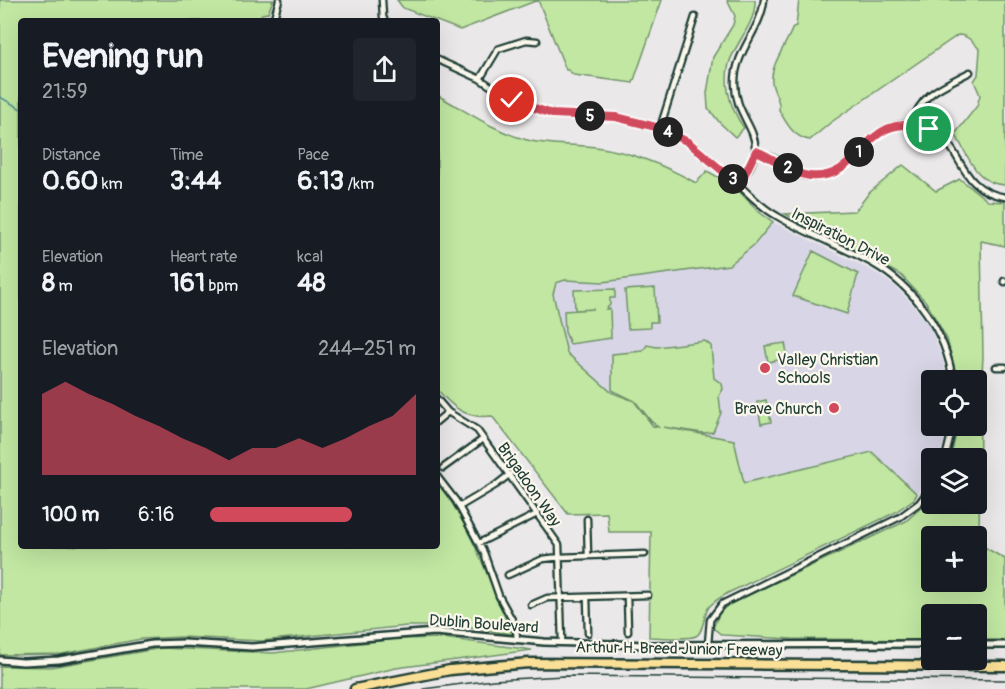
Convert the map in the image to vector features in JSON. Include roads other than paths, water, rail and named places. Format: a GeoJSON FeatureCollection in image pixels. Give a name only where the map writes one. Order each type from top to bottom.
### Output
{"type":"FeatureCollection","features":[{"type":"Feature","properties":{"kind":"highway","name":"Arthur H. Breed Junior Freeway"},"geometry":{"type":"LineString","coordinates":[[355,689],[450,670],[530,663],[1005,666]]}},
{"type":"Feature","properties":{"kind":"street"},"geometry":{"type":"LineString","coordinates":[[274,18],[279,0]]}},
{"type":"Feature","properties":{"kind":"street"},"geometry":{"type":"LineString","coordinates":[[382,0],[384,18]]}},
{"type":"Feature","properties":{"kind":"street"},"geometry":{"type":"LineString","coordinates":[[738,184],[756,151],[754,134],[738,102],[735,81],[742,51],[761,19],[764,0]]}},
{"type":"Feature","properties":{"kind":"street"},"geometry":{"type":"LineString","coordinates":[[660,128],[695,17]]}},
{"type":"Feature","properties":{"kind":"street"},"geometry":{"type":"LineString","coordinates":[[480,79],[498,49],[526,40],[537,41]]}},
{"type":"Feature","properties":{"kind":"street","name":"Inspiration Drive"},"geometry":{"type":"LineString","coordinates":[[440,61],[480,79],[512,100],[552,114],[616,117],[660,128],[688,142],[778,218],[874,264],[903,286],[924,308],[938,333],[951,370]]}},
{"type":"Feature","properties":{"kind":"street"},"geometry":{"type":"LineString","coordinates":[[911,124],[919,104],[931,93],[970,72]]}},
{"type":"Feature","properties":{"kind":"street"},"geometry":{"type":"LineString","coordinates":[[756,151],[775,159],[799,174],[823,176],[842,168],[881,131],[896,125],[911,124],[929,129],[942,136],[952,147],[963,170],[972,182],[990,193],[1005,196]]}},
{"type":"Feature","properties":{"kind":"street"},"geometry":{"type":"LineString","coordinates":[[996,367],[1005,367]]}},
{"type":"Feature","properties":{"kind":"street","name":"Brigadoon Way"},"geometry":{"type":"LineString","coordinates":[[440,403],[448,412],[477,429],[559,545],[562,642]]}},
{"type":"Feature","properties":{"kind":"street"},"geometry":{"type":"LineString","coordinates":[[440,419],[448,412]]}},
{"type":"Feature","properties":{"kind":"street"},"geometry":{"type":"LineString","coordinates":[[443,468],[483,439]]}},
{"type":"Feature","properties":{"kind":"street"},"geometry":{"type":"LineString","coordinates":[[459,507],[510,474]]}},
{"type":"Feature","properties":{"kind":"street"},"geometry":{"type":"LineString","coordinates":[[440,481],[459,507],[479,543],[499,596],[516,627],[517,640]]}},
{"type":"Feature","properties":{"kind":"street"},"geometry":{"type":"LineString","coordinates":[[708,644],[709,623],[713,612],[722,604],[900,517],[921,500]]}},
{"type":"Feature","properties":{"kind":"street"},"geometry":{"type":"LineString","coordinates":[[479,543],[537,514]]}},
{"type":"Feature","properties":{"kind":"street"},"geometry":{"type":"LineString","coordinates":[[587,519],[588,556]]}},
{"type":"Feature","properties":{"kind":"street"},"geometry":{"type":"LineString","coordinates":[[508,575],[543,559],[645,554]]}},
{"type":"Feature","properties":{"kind":"street"},"geometry":{"type":"LineString","coordinates":[[531,605],[547,598],[648,595]]}},
{"type":"Feature","properties":{"kind":"street"},"geometry":{"type":"LineString","coordinates":[[627,596],[628,632]]}},
{"type":"Feature","properties":{"kind":"street"},"geometry":{"type":"LineString","coordinates":[[587,597],[588,633]]}},
{"type":"Feature","properties":{"kind":"street","name":"Dublin Boulevard"},"geometry":{"type":"LineString","coordinates":[[0,660],[23,662],[59,660],[152,644],[184,643],[252,647],[415,632],[517,640],[649,645],[921,644]]}},
{"type":"Feature","properties":{"kind":"street"},"geometry":{"type":"LineString","coordinates":[[987,645],[1005,645]]}},
{"type":"Feature","properties":{"kind":"waterway"},"geometry":{"type":"LineString","coordinates":[[0,97],[18,107]]}},
{"type":"Feature","properties":{"kind":"railway"},"geometry":{"type":"LineString","coordinates":[[423,689],[493,680],[564,676],[1005,680]]}},
{"type":"Feature","properties":{"kind":"place","name":"Valley Christian Schools"},"geometry":{"type":"Point","coordinates":[765,368]}},
{"type":"Feature","properties":{"kind":"place","name":"Brave Church"},"geometry":{"type":"Point","coordinates":[834,408]}}]}
